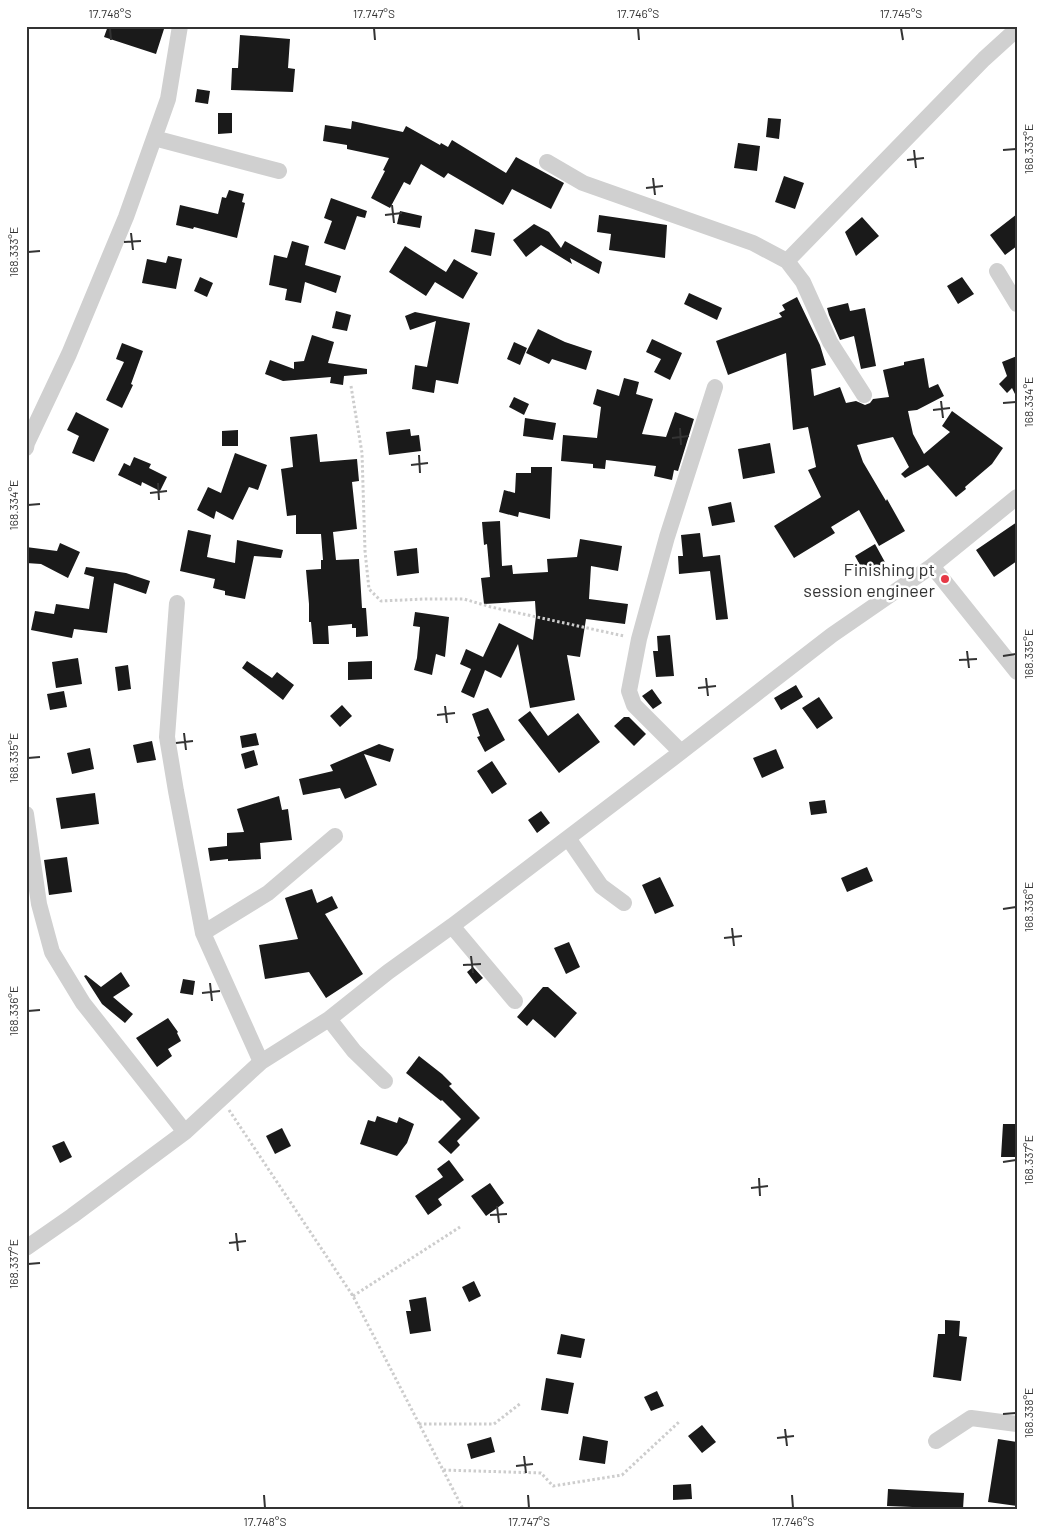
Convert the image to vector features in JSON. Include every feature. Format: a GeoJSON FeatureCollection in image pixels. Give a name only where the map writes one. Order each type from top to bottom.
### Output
{"type":"FeatureCollection","features":[{"type":"Feature","properties":{"kind":"street"},"geometry":{"type":"LineString","coordinates":[[26,448],[69,354],[126,217],[168,99],[180,26]]}},
{"type":"Feature","properties":{"kind":"street"},"geometry":{"type":"LineString","coordinates":[[787,261],[984,59],[1017,29]]}},
{"type":"Feature","properties":{"kind":"street"},"geometry":{"type":"LineString","coordinates":[[154,138],[279,171]]}},
{"type":"Feature","properties":{"kind":"street"},"geometry":{"type":"LineString","coordinates":[[547,162],[583,183],[753,243],[787,261],[803,282],[830,342],[864,396]]}},
{"type":"Feature","properties":{"kind":"street"},"geometry":{"type":"LineString","coordinates":[[997,271],[1017,304]]}},
{"type":"Feature","properties":{"kind":"street"},"geometry":{"type":"LineString","coordinates":[[681,752],[634,705],[629,690],[639,639],[667,537],[715,387]]}},
{"type":"Feature","properties":{"kind":"street"},"geometry":{"type":"LineString","coordinates":[[26,1248],[185,1132],[261,1062],[329,1019],[388,972],[568,838],[832,635],[932,566],[1017,497]]}},
{"type":"Feature","properties":{"kind":"street"},"geometry":{"type":"LineString","coordinates":[[932,566],[1017,672]]}},
{"type":"Feature","properties":{"kind":"street"},"geometry":{"type":"LineString","coordinates":[[176,603],[167,737],[203,933],[261,1062]]}},
{"type":"Feature","properties":{"kind":"street"},"geometry":{"type":"LineString","coordinates":[[26,814],[39,904],[52,952],[83,1002],[185,1132]]}},
{"type":"Feature","properties":{"kind":"street"},"geometry":{"type":"LineString","coordinates":[[203,933],[268,893],[335,836]]}},
{"type":"Feature","properties":{"kind":"street"},"geometry":{"type":"LineString","coordinates":[[568,838],[601,886],[624,903]]}},
{"type":"Feature","properties":{"kind":"street"},"geometry":{"type":"LineString","coordinates":[[452,926],[516,1001]]}},
{"type":"Feature","properties":{"kind":"street"},"geometry":{"type":"LineString","coordinates":[[329,1019],[354,1051],[385,1081]]}},
{"type":"Feature","properties":{"kind":"street"},"geometry":{"type":"LineString","coordinates":[[936,1442],[971,1418],[1017,1424]]}},
{"type":"Feature","properties":{"kind":"path"},"geometry":{"type":"LineString","coordinates":[[351,386],[362,453],[368,589],[381,601],[464,599],[491,607],[639,639]]}},
{"type":"Feature","properties":{"kind":"path"},"geometry":{"type":"LineString","coordinates":[[222,1099],[353,1296],[463,1509]]}},
{"type":"Feature","properties":{"kind":"path"},"geometry":{"type":"LineString","coordinates":[[353,1296],[460,1227]]}},
{"type":"Feature","properties":{"kind":"path"},"geometry":{"type":"LineString","coordinates":[[419,1424],[494,1424],[521,1403]]}},
{"type":"Feature","properties":{"kind":"path"},"geometry":{"type":"LineString","coordinates":[[443,1470],[541,1473],[553,1486],[622,1476],[679,1422]]}},
{"type":"Feature","properties":{"kind":"building"},"geometry":{"type":"Polygon","coordinates":[[[108,26],[154,26],[164,29],[156,54],[104,37],[108,26]]]}},
{"type":"Feature","properties":{"kind":"building"},"geometry":{"type":"Polygon","coordinates":[[[240,35],[290,39],[288,68],[295,69],[293,92],[231,90],[232,68],[238,68],[240,35]]]}},
{"type":"Feature","properties":{"kind":"building"},"geometry":{"type":"Polygon","coordinates":[[[197,89],[210,91],[208,104],[195,102],[197,89]]]}},
{"type":"Feature","properties":{"kind":"building"},"geometry":{"type":"Polygon","coordinates":[[[218,113],[232,113],[232,133],[218,134],[218,113]]]}},
{"type":"Feature","properties":{"kind":"building"},"geometry":{"type":"Polygon","coordinates":[[[768,118],[781,119],[779,139],[766,137],[768,118]]]}},
{"type":"Feature","properties":{"kind":"building"},"geometry":{"type":"Polygon","coordinates":[[[352,121],[403,132],[406,126],[440,145],[441,143],[448,147],[452,140],[506,173],[516,157],[564,183],[551,209],[512,189],[503,205],[448,173],[444,178],[421,164],[410,185],[404,182],[390,208],[371,198],[385,171],[383,170],[389,158],[347,149],[347,145],[323,141],[325,125],[351,129],[352,121]]]}},
{"type":"Feature","properties":{"kind":"building"},"geometry":{"type":"Polygon","coordinates":[[[738,143],[760,146],[757,171],[734,168],[738,143]]]}},
{"type":"Feature","properties":{"kind":"building"},"geometry":{"type":"Polygon","coordinates":[[[784,176],[804,183],[795,209],[775,202],[784,176]]]}},
{"type":"Feature","properties":{"kind":"building"},"geometry":{"type":"Polygon","coordinates":[[[229,190],[244,194],[242,202],[245,203],[237,238],[194,227],[193,229],[176,225],[180,205],[218,214],[222,197],[226,198],[229,190]]]}},
{"type":"Feature","properties":{"kind":"building"},"geometry":{"type":"Polygon","coordinates":[[[331,198],[367,211],[365,218],[357,216],[345,250],[324,243],[332,221],[324,218],[331,198]]]}},
{"type":"Feature","properties":{"kind":"building"},"geometry":{"type":"Polygon","coordinates":[[[400,211],[422,216],[420,228],[397,224],[400,211]]]}},
{"type":"Feature","properties":{"kind":"building"},"geometry":{"type":"Polygon","coordinates":[[[1017,214],[1017,246],[1005,255],[990,235],[1017,214]]]}},
{"type":"Feature","properties":{"kind":"building"},"geometry":{"type":"Polygon","coordinates":[[[599,215],[667,225],[665,258],[609,250],[611,234],[597,232],[599,215]]]}},
{"type":"Feature","properties":{"kind":"building"},"geometry":{"type":"Polygon","coordinates":[[[862,217],[879,236],[856,256],[845,232],[862,217]]]}},
{"type":"Feature","properties":{"kind":"building"},"geometry":{"type":"Polygon","coordinates":[[[534,224],[549,232],[561,248],[565,241],[602,262],[599,274],[570,258],[572,264],[541,245],[526,257],[513,240],[534,224]]]}},
{"type":"Feature","properties":{"kind":"building"},"geometry":{"type":"Polygon","coordinates":[[[475,229],[495,233],[491,256],[471,252],[475,229]]]}},
{"type":"Feature","properties":{"kind":"building"},"geometry":{"type":"Polygon","coordinates":[[[292,241],[309,246],[305,265],[341,276],[336,293],[305,282],[301,303],[285,300],[287,289],[269,285],[274,255],[287,258],[292,241]]]}},
{"type":"Feature","properties":{"kind":"building"},"geometry":{"type":"Polygon","coordinates":[[[405,246],[446,272],[454,259],[478,273],[463,299],[435,282],[426,296],[389,272],[405,246]]]}},
{"type":"Feature","properties":{"kind":"building"},"geometry":{"type":"Polygon","coordinates":[[[168,256],[182,259],[176,289],[142,283],[147,259],[166,263],[168,256]]]}},
{"type":"Feature","properties":{"kind":"building"},"geometry":{"type":"Polygon","coordinates":[[[200,277],[213,283],[207,297],[194,291],[200,277]]]}},
{"type":"Feature","properties":{"kind":"building"},"geometry":{"type":"Polygon","coordinates":[[[962,277],[974,294],[958,304],[947,286],[962,277]]]}},
{"type":"Feature","properties":{"kind":"building"},"geometry":{"type":"Polygon","coordinates":[[[689,293],[722,308],[717,320],[684,304],[689,293]]]}},
{"type":"Feature","properties":{"kind":"building"},"geometry":{"type":"Polygon","coordinates":[[[797,297],[820,345],[826,365],[811,369],[814,396],[840,387],[846,403],[856,401],[865,405],[873,399],[889,397],[883,370],[904,365],[904,362],[924,358],[929,388],[938,384],[944,396],[917,410],[908,411],[913,434],[924,454],[950,432],[942,426],[952,411],[1003,448],[992,464],[956,497],[928,465],[905,478],[901,474],[909,467],[893,437],[857,445],[863,462],[905,531],[879,546],[859,510],[831,527],[835,533],[794,558],[774,526],[821,497],[808,470],[816,467],[808,427],[793,430],[786,353],[728,375],[716,341],[782,317],[779,313],[785,310],[782,305],[797,297]]]}},
{"type":"Feature","properties":{"kind":"building"},"geometry":{"type":"Polygon","coordinates":[[[848,303],[850,311],[865,308],[876,366],[861,369],[854,336],[840,340],[827,308],[848,303]]]}},
{"type":"Feature","properties":{"kind":"building"},"geometry":{"type":"Polygon","coordinates":[[[336,311],[351,315],[347,331],[332,328],[336,311]]]}},
{"type":"Feature","properties":{"kind":"building"},"geometry":{"type":"Polygon","coordinates":[[[415,312],[470,323],[458,384],[436,380],[434,393],[412,389],[415,365],[427,367],[436,321],[410,330],[405,316],[415,312]]]}},
{"type":"Feature","properties":{"kind":"building"},"geometry":{"type":"Polygon","coordinates":[[[538,329],[565,342],[592,351],[586,370],[552,359],[549,364],[526,353],[538,329]]]}},
{"type":"Feature","properties":{"kind":"building"},"geometry":{"type":"Polygon","coordinates":[[[312,335],[334,342],[328,363],[367,369],[367,374],[344,376],[343,385],[330,383],[331,377],[283,381],[265,374],[270,360],[294,369],[294,362],[304,361],[312,335]]]}},
{"type":"Feature","properties":{"kind":"building"},"geometry":{"type":"Polygon","coordinates":[[[652,339],[682,353],[670,380],[654,372],[661,359],[646,352],[652,339]]]}},
{"type":"Feature","properties":{"kind":"building"},"geometry":{"type":"Polygon","coordinates":[[[514,342],[527,348],[520,365],[507,359],[514,342]]]}},
{"type":"Feature","properties":{"kind":"building"},"geometry":{"type":"Polygon","coordinates":[[[122,343],[143,351],[131,384],[133,385],[122,408],[106,400],[124,362],[116,359],[122,343]]]}},
{"type":"Feature","properties":{"kind":"building"},"geometry":{"type":"Polygon","coordinates":[[[1017,356],[1017,398],[1012,388],[1007,393],[999,384],[1007,376],[1002,362],[1017,356]]]}},
{"type":"Feature","properties":{"kind":"building"},"geometry":{"type":"Polygon","coordinates":[[[624,378],[639,382],[636,394],[653,399],[642,434],[666,437],[675,412],[694,419],[678,471],[674,470],[672,480],[654,476],[656,466],[606,460],[605,469],[593,468],[593,464],[561,461],[563,435],[597,438],[601,407],[593,404],[597,389],[619,396],[624,378]]]}},
{"type":"Feature","properties":{"kind":"building"},"geometry":{"type":"Polygon","coordinates":[[[514,397],[529,404],[524,415],[509,407],[514,397]]]}},
{"type":"Feature","properties":{"kind":"building"},"geometry":{"type":"Polygon","coordinates":[[[76,412],[109,429],[94,462],[72,453],[79,436],[67,430],[76,412]]]}},
{"type":"Feature","properties":{"kind":"building"},"geometry":{"type":"Polygon","coordinates":[[[525,418],[556,423],[553,440],[523,436],[525,418]]]}},
{"type":"Feature","properties":{"kind":"building"},"geometry":{"type":"Polygon","coordinates":[[[410,429],[411,436],[419,435],[421,451],[389,455],[386,432],[410,429]]]}},
{"type":"Feature","properties":{"kind":"building"},"geometry":{"type":"Polygon","coordinates":[[[238,430],[238,446],[222,446],[222,431],[238,430]]]}},
{"type":"Feature","properties":{"kind":"building"},"geometry":{"type":"Polygon","coordinates":[[[317,434],[320,462],[357,459],[359,481],[352,482],[357,529],[333,532],[336,560],[359,559],[362,608],[366,608],[368,636],[356,637],[356,628],[352,628],[352,624],[328,626],[329,644],[313,644],[311,622],[309,622],[306,570],[321,569],[321,560],[323,560],[321,534],[296,534],[296,515],[287,516],[281,469],[293,467],[290,437],[317,434]]]}},
{"type":"Feature","properties":{"kind":"building"},"geometry":{"type":"Polygon","coordinates":[[[770,443],[775,473],[743,479],[738,449],[770,443]]]}},
{"type":"Feature","properties":{"kind":"building"},"geometry":{"type":"Polygon","coordinates":[[[235,453],[267,465],[258,490],[249,487],[233,520],[216,511],[214,519],[197,510],[208,487],[221,493],[235,453]]]}},
{"type":"Feature","properties":{"kind":"building"},"geometry":{"type":"Polygon","coordinates":[[[134,457],[151,464],[149,468],[167,477],[160,491],[142,482],[141,486],[118,475],[124,463],[130,466],[134,457]]]}},
{"type":"Feature","properties":{"kind":"building"},"geometry":{"type":"Polygon","coordinates":[[[531,467],[552,467],[550,519],[519,512],[518,517],[499,512],[504,490],[515,493],[516,473],[531,473],[531,467]]]}},
{"type":"Feature","properties":{"kind":"building"},"geometry":{"type":"Polygon","coordinates":[[[731,502],[735,522],[712,526],[708,507],[731,502]]]}},
{"type":"Feature","properties":{"kind":"building"},"geometry":{"type":"Polygon","coordinates":[[[500,521],[502,566],[512,565],[513,574],[548,572],[547,559],[577,557],[580,539],[622,546],[618,571],[591,566],[589,599],[628,604],[625,624],[586,619],[580,657],[567,655],[575,700],[530,708],[518,644],[501,678],[485,670],[474,698],[461,692],[471,669],[460,664],[466,649],[483,657],[499,623],[533,640],[536,616],[535,601],[484,604],[481,578],[490,577],[487,544],[484,545],[482,522],[500,521]]]}},
{"type":"Feature","properties":{"kind":"building"},"geometry":{"type":"Polygon","coordinates":[[[1017,522],[1017,561],[994,577],[976,550],[1017,522]]]}},
{"type":"Feature","properties":{"kind":"building"},"geometry":{"type":"Polygon","coordinates":[[[188,530],[211,535],[207,557],[235,563],[237,540],[283,550],[281,558],[254,556],[245,599],[225,595],[225,591],[213,588],[215,579],[180,571],[188,530]]]}},
{"type":"Feature","properties":{"kind":"building"},"geometry":{"type":"Polygon","coordinates":[[[700,533],[703,557],[720,555],[728,619],[716,620],[710,571],[679,574],[678,556],[683,556],[681,535],[700,533]]]}},
{"type":"Feature","properties":{"kind":"building"},"geometry":{"type":"Polygon","coordinates":[[[60,543],[80,552],[68,578],[41,564],[26,563],[26,547],[57,551],[60,543]]]}},
{"type":"Feature","properties":{"kind":"building"},"geometry":{"type":"Polygon","coordinates":[[[875,544],[886,564],[866,576],[855,556],[875,544]]]}},
{"type":"Feature","properties":{"kind":"building"},"geometry":{"type":"Polygon","coordinates":[[[417,548],[419,573],[397,576],[394,551],[417,548]]]}},
{"type":"Feature","properties":{"kind":"building"},"geometry":{"type":"Polygon","coordinates":[[[86,567],[126,573],[150,581],[146,594],[114,583],[107,633],[74,629],[72,638],[31,630],[35,611],[54,614],[56,604],[89,609],[94,577],[84,574],[86,567]]]}},
{"type":"Feature","properties":{"kind":"building"},"geometry":{"type":"Polygon","coordinates":[[[415,612],[449,617],[445,657],[436,654],[432,675],[414,670],[420,627],[413,626],[415,612]]]}},
{"type":"Feature","properties":{"kind":"building"},"geometry":{"type":"Polygon","coordinates":[[[670,635],[674,676],[656,677],[653,651],[658,651],[657,636],[670,635]]]}},
{"type":"Feature","properties":{"kind":"building"},"geometry":{"type":"Polygon","coordinates":[[[78,658],[82,684],[56,688],[52,662],[78,658]]]}},
{"type":"Feature","properties":{"kind":"building"},"geometry":{"type":"Polygon","coordinates":[[[247,661],[272,678],[277,672],[294,685],[283,700],[242,668],[247,661]]]}},
{"type":"Feature","properties":{"kind":"building"},"geometry":{"type":"Polygon","coordinates":[[[372,661],[372,679],[348,680],[348,662],[372,661]]]}},
{"type":"Feature","properties":{"kind":"building"},"geometry":{"type":"Polygon","coordinates":[[[128,665],[131,689],[118,691],[115,667],[128,665]]]}},
{"type":"Feature","properties":{"kind":"building"},"geometry":{"type":"Polygon","coordinates":[[[796,685],[803,697],[781,710],[774,698],[796,685]]]}},
{"type":"Feature","properties":{"kind":"building"},"geometry":{"type":"Polygon","coordinates":[[[652,689],[662,703],[653,709],[642,696],[652,689]]]}},
{"type":"Feature","properties":{"kind":"building"},"geometry":{"type":"Polygon","coordinates":[[[64,691],[67,707],[50,710],[47,694],[64,691]]]}},
{"type":"Feature","properties":{"kind":"building"},"geometry":{"type":"Polygon","coordinates":[[[819,697],[833,718],[817,729],[802,708],[819,697]]]}},
{"type":"Feature","properties":{"kind":"building"},"geometry":{"type":"Polygon","coordinates":[[[342,705],[352,716],[340,727],[330,716],[342,705]]]}},
{"type":"Feature","properties":{"kind":"building"},"geometry":{"type":"Polygon","coordinates":[[[488,708],[505,740],[485,752],[477,737],[480,736],[472,714],[488,708]]]}},
{"type":"Feature","properties":{"kind":"building"},"geometry":{"type":"Polygon","coordinates":[[[530,711],[548,736],[578,713],[600,742],[559,773],[518,720],[530,711]]]}},
{"type":"Feature","properties":{"kind":"building"},"geometry":{"type":"Polygon","coordinates":[[[624,717],[629,717],[646,734],[634,746],[614,726],[624,717]]]}},
{"type":"Feature","properties":{"kind":"building"},"geometry":{"type":"Polygon","coordinates":[[[256,733],[259,745],[242,748],[240,736],[256,733]]]}},
{"type":"Feature","properties":{"kind":"building"},"geometry":{"type":"Polygon","coordinates":[[[152,741],[156,760],[137,763],[133,745],[152,741]]]}},
{"type":"Feature","properties":{"kind":"building"},"geometry":{"type":"Polygon","coordinates":[[[379,744],[394,749],[390,762],[364,754],[377,785],[345,799],[340,788],[303,795],[299,779],[333,771],[330,765],[379,744]]]}},
{"type":"Feature","properties":{"kind":"building"},"geometry":{"type":"Polygon","coordinates":[[[90,748],[94,769],[72,774],[67,753],[90,748]]]}},
{"type":"Feature","properties":{"kind":"building"},"geometry":{"type":"Polygon","coordinates":[[[776,749],[784,768],[762,778],[753,758],[776,749]]]}},
{"type":"Feature","properties":{"kind":"building"},"geometry":{"type":"Polygon","coordinates":[[[254,750],[258,765],[245,769],[241,754],[254,750]]]}},
{"type":"Feature","properties":{"kind":"building"},"geometry":{"type":"Polygon","coordinates":[[[492,761],[507,784],[492,794],[477,771],[492,761]]]}},
{"type":"Feature","properties":{"kind":"building"},"geometry":{"type":"Polygon","coordinates":[[[95,793],[99,824],[61,829],[56,798],[95,793]]]}},
{"type":"Feature","properties":{"kind":"building"},"geometry":{"type":"Polygon","coordinates":[[[279,796],[282,810],[288,809],[292,840],[260,843],[261,859],[210,861],[208,848],[227,846],[227,833],[244,832],[237,809],[279,796]]]}},
{"type":"Feature","properties":{"kind":"building"},"geometry":{"type":"Polygon","coordinates":[[[825,800],[827,813],[811,815],[809,802],[825,800]]]}},
{"type":"Feature","properties":{"kind":"building"},"geometry":{"type":"Polygon","coordinates":[[[541,811],[550,823],[537,833],[528,820],[541,811]]]}},
{"type":"Feature","properties":{"kind":"building"},"geometry":{"type":"Polygon","coordinates":[[[67,857],[72,892],[49,895],[44,860],[67,857]]]}},
{"type":"Feature","properties":{"kind":"building"},"geometry":{"type":"Polygon","coordinates":[[[867,867],[873,881],[847,892],[841,878],[867,867]]]}},
{"type":"Feature","properties":{"kind":"building"},"geometry":{"type":"Polygon","coordinates":[[[660,877],[674,906],[655,914],[642,885],[660,877]]]}},
{"type":"Feature","properties":{"kind":"building"},"geometry":{"type":"Polygon","coordinates":[[[312,889],[317,903],[332,896],[338,908],[325,914],[363,974],[326,998],[309,972],[265,979],[259,945],[298,939],[285,898],[312,889]]]}},
{"type":"Feature","properties":{"kind":"building"},"geometry":{"type":"Polygon","coordinates":[[[569,942],[580,967],[566,974],[554,948],[569,942]]]}},
{"type":"Feature","properties":{"kind":"building"},"geometry":{"type":"Polygon","coordinates":[[[473,967],[483,978],[476,984],[467,972],[473,967]]]}},
{"type":"Feature","properties":{"kind":"building"},"geometry":{"type":"Polygon","coordinates":[[[121,972],[130,986],[113,997],[133,1014],[125,1023],[102,1004],[84,976],[86,975],[101,987],[121,972]]]}},
{"type":"Feature","properties":{"kind":"building"},"geometry":{"type":"Polygon","coordinates":[[[183,979],[195,981],[193,995],[180,993],[183,979]]]}},
{"type":"Feature","properties":{"kind":"building"},"geometry":{"type":"Polygon","coordinates":[[[543,987],[548,987],[577,1013],[555,1038],[533,1019],[527,1026],[517,1017],[543,987]]]}},
{"type":"Feature","properties":{"kind":"building"},"geometry":{"type":"Polygon","coordinates":[[[168,1018],[178,1032],[181,1041],[168,1049],[172,1056],[157,1067],[136,1038],[168,1018]]]}},
{"type":"Feature","properties":{"kind":"building"},"geometry":{"type":"Polygon","coordinates":[[[419,1056],[452,1084],[449,1086],[480,1118],[457,1141],[460,1145],[451,1154],[438,1142],[461,1119],[442,1100],[406,1073],[419,1056]]]}},
{"type":"Feature","properties":{"kind":"building"},"geometry":{"type":"Polygon","coordinates":[[[377,1116],[397,1123],[399,1117],[414,1124],[407,1143],[397,1156],[360,1144],[368,1120],[375,1122],[377,1116]]]}},
{"type":"Feature","properties":{"kind":"building"},"geometry":{"type":"Polygon","coordinates":[[[1003,1124],[1017,1124],[1017,1157],[1001,1157],[1003,1124]]]}},
{"type":"Feature","properties":{"kind":"building"},"geometry":{"type":"Polygon","coordinates":[[[282,1128],[291,1146],[275,1154],[266,1136],[282,1128]]]}},
{"type":"Feature","properties":{"kind":"building"},"geometry":{"type":"Polygon","coordinates":[[[64,1141],[72,1157],[60,1163],[52,1146],[64,1141]]]}},
{"type":"Feature","properties":{"kind":"building"},"geometry":{"type":"Polygon","coordinates":[[[449,1160],[464,1180],[438,1199],[442,1205],[428,1215],[415,1196],[443,1177],[437,1169],[449,1160]]]}},
{"type":"Feature","properties":{"kind":"building"},"geometry":{"type":"Polygon","coordinates":[[[490,1183],[504,1203],[486,1216],[471,1196],[490,1183]]]}},
{"type":"Feature","properties":{"kind":"building"},"geometry":{"type":"Polygon","coordinates":[[[474,1281],[481,1296],[469,1302],[462,1287],[474,1281]]]}},
{"type":"Feature","properties":{"kind":"building"},"geometry":{"type":"Polygon","coordinates":[[[426,1297],[431,1331],[410,1334],[406,1311],[411,1311],[409,1300],[426,1297]]]}},
{"type":"Feature","properties":{"kind":"building"},"geometry":{"type":"Polygon","coordinates":[[[945,1320],[960,1321],[959,1336],[967,1337],[961,1381],[933,1377],[938,1334],[945,1334],[945,1320]]]}},
{"type":"Feature","properties":{"kind":"building"},"geometry":{"type":"Polygon","coordinates":[[[561,1334],[585,1339],[581,1358],[557,1354],[561,1334]]]}},
{"type":"Feature","properties":{"kind":"building"},"geometry":{"type":"Polygon","coordinates":[[[546,1378],[574,1383],[568,1414],[541,1410],[546,1378]]]}},
{"type":"Feature","properties":{"kind":"building"},"geometry":{"type":"Polygon","coordinates":[[[657,1391],[664,1406],[651,1411],[644,1397],[657,1391]]]}},
{"type":"Feature","properties":{"kind":"building"},"geometry":{"type":"Polygon","coordinates":[[[702,1425],[716,1442],[702,1453],[688,1436],[702,1425]]]}},
{"type":"Feature","properties":{"kind":"building"},"geometry":{"type":"Polygon","coordinates":[[[583,1436],[608,1441],[605,1464],[579,1460],[583,1436]]]}},
{"type":"Feature","properties":{"kind":"building"},"geometry":{"type":"Polygon","coordinates":[[[491,1437],[495,1452],[471,1459],[467,1444],[491,1437]]]}},
{"type":"Feature","properties":{"kind":"building"},"geometry":{"type":"Polygon","coordinates":[[[998,1439],[1017,1442],[1017,1506],[988,1502],[998,1439]]]}},
{"type":"Feature","properties":{"kind":"building"},"geometry":{"type":"Polygon","coordinates":[[[691,1484],[692,1499],[673,1500],[673,1485],[691,1484]]]}},
{"type":"Feature","properties":{"kind":"building"},"geometry":{"type":"Polygon","coordinates":[[[888,1489],[964,1493],[963,1509],[887,1506],[888,1489]]]}},
{"type":"Feature","properties":{"kind":"place","name":"Finishing pt session engineer"},"geometry":{"type":"Point","coordinates":[945,579]}}]}
